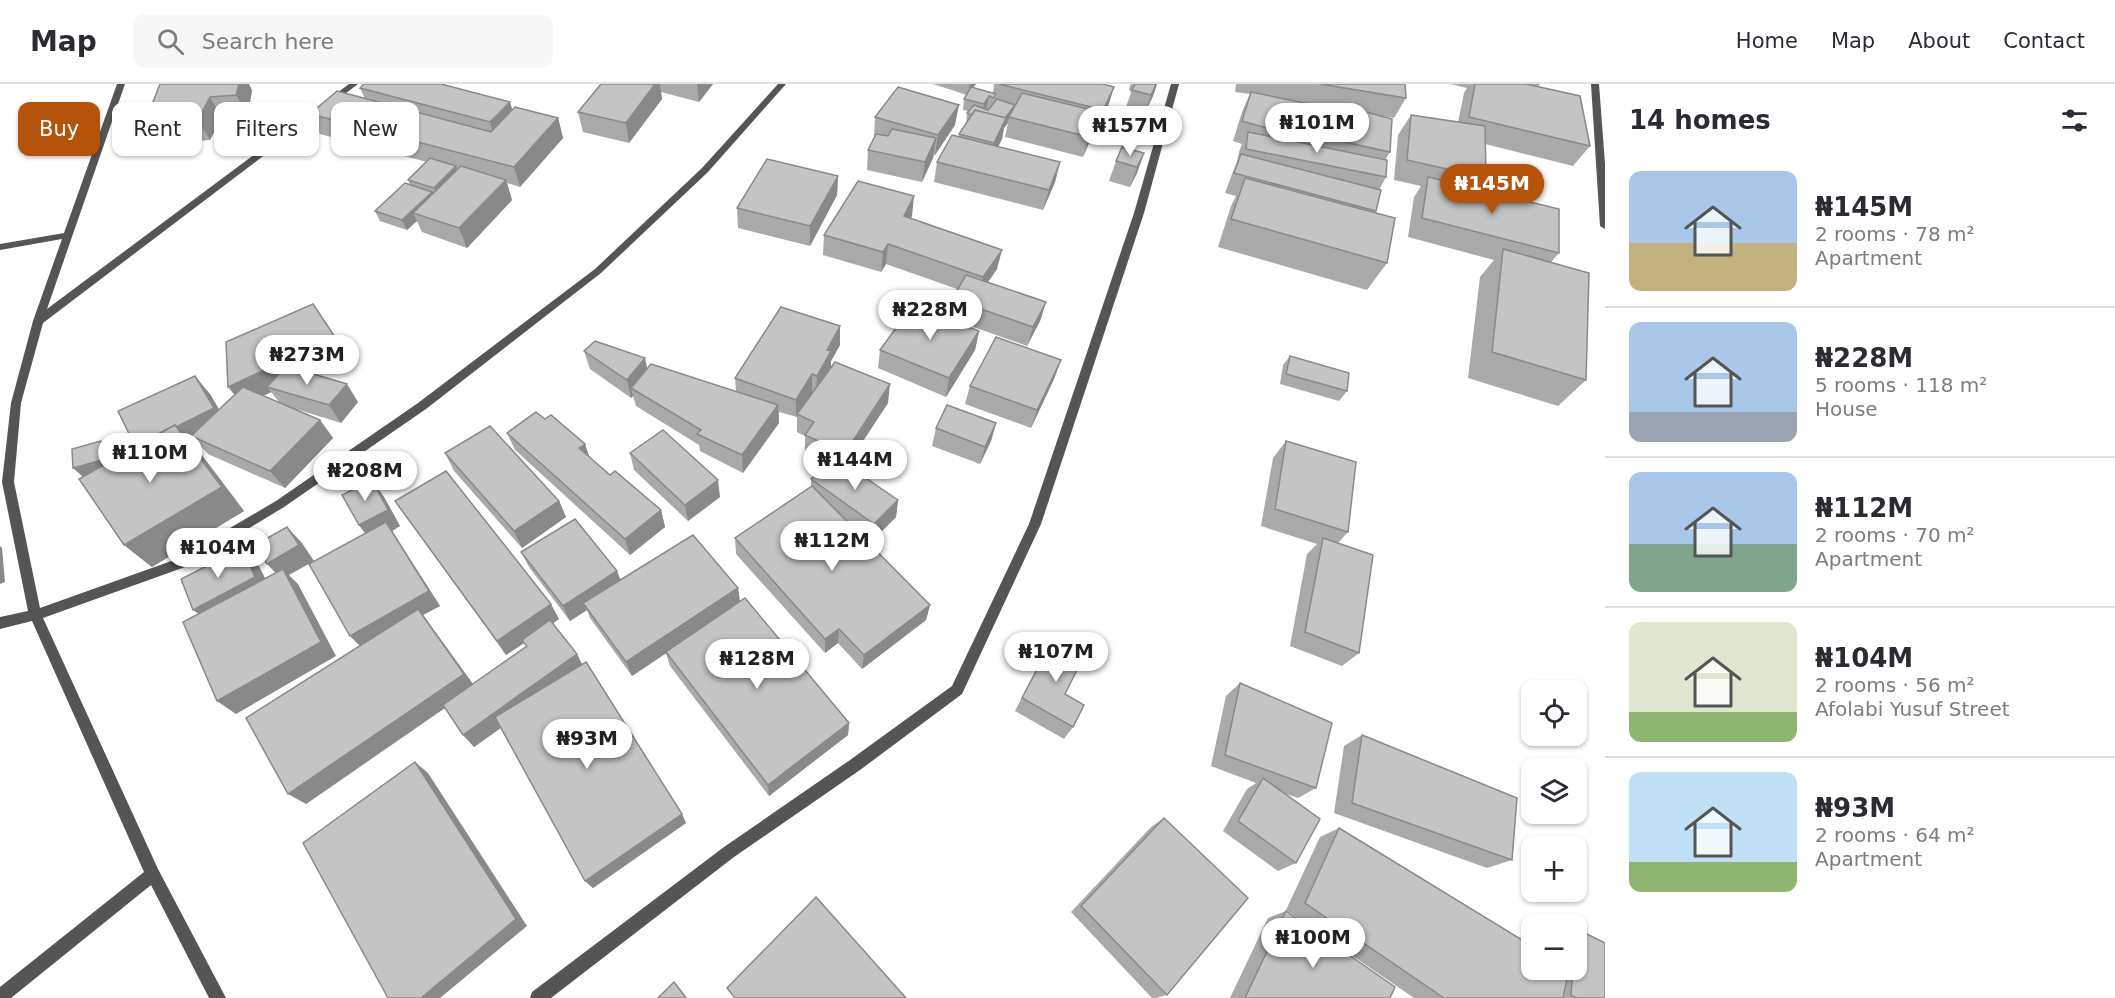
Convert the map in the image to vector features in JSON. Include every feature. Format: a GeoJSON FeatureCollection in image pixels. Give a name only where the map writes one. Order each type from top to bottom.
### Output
{"type":"FeatureCollection","features":[{"type":"Feature","properties":{"kind":"street"},"geometry":{"type":"LineString","coordinates":[[121,84],[38,321],[16,403],[8,482],[35,615],[153,874],[218,998]]}},
{"type":"Feature","properties":{"kind":"street"},"geometry":{"type":"LineString","coordinates":[[38,321],[354,84]]}},
{"type":"Feature","properties":{"kind":"street"},"geometry":{"type":"LineString","coordinates":[[0,623],[35,615],[181,563],[280,504],[422,406],[598,271],[705,170],[782,84]]}},
{"type":"Feature","properties":{"kind":"street"},"geometry":{"type":"LineString","coordinates":[[538,998],[729,852],[855,765],[957,690],[1035,524],[1139,213],[1175,84]]}},
{"type":"Feature","properties":{"kind":"street"},"geometry":{"type":"LineString","coordinates":[[1595,84],[1605,226]]}},
{"type":"Feature","properties":{"kind":"street"},"geometry":{"type":"LineString","coordinates":[[0,247],[69,235]]}},
{"type":"Feature","properties":{"kind":"street"},"geometry":{"type":"LineString","coordinates":[[0,998],[153,874]]}},
{"type":"Feature","properties":{"kind":"building"},"geometry":{"type":"Polygon","coordinates":[[[160,84],[239,84],[236,95],[210,97],[202,112],[202,102],[153,102],[160,84]]]}},
{"type":"Feature","properties":{"kind":"building"},"geometry":{"type":"Polygon","coordinates":[[[364,84],[441,84],[510,102],[490,122],[360,88],[364,84]]]}},
{"type":"Feature","properties":{"kind":"building"},"geometry":{"type":"Polygon","coordinates":[[[601,84],[655,84],[626,123],[578,112],[601,84]]]}},
{"type":"Feature","properties":{"kind":"building"},"geometry":{"type":"Polygon","coordinates":[[[999,84],[1103,84],[1114,87],[1103,110],[999,84]]]}},
{"type":"Feature","properties":{"kind":"building"},"geometry":{"type":"Polygon","coordinates":[[[1135,84],[1156,84],[1151,95],[1132,90],[1135,84]]]}},
{"type":"Feature","properties":{"kind":"building"},"geometry":{"type":"Polygon","coordinates":[[[1320,84],[1405,84],[1406,98],[1320,84]]]}},
{"type":"Feature","properties":{"kind":"building"},"geometry":{"type":"Polygon","coordinates":[[[1475,84],[1526,84],[1580,96],[1590,146],[1469,117],[1475,84]]]}},
{"type":"Feature","properties":{"kind":"building"},"geometry":{"type":"Polygon","coordinates":[[[898,87],[959,105],[938,135],[875,117],[898,87]]]}},
{"type":"Feature","properties":{"kind":"building"},"geometry":{"type":"Polygon","coordinates":[[[971,87],[996,94],[994,98],[989,96],[984,104],[964,99],[971,87]]]}},
{"type":"Feature","properties":{"kind":"building"},"geometry":{"type":"Polygon","coordinates":[[[337,91],[378,102],[331,102],[331,119],[319,116],[319,106],[337,91]]]}},
{"type":"Feature","properties":{"kind":"building"},"geometry":{"type":"Polygon","coordinates":[[[1251,92],[1343,111],[1340,140],[1351,108],[1392,119],[1390,152],[1299,132],[1298,137],[1242,121],[1251,92]]]}},
{"type":"Feature","properties":{"kind":"building"},"geometry":{"type":"Polygon","coordinates":[[[1022,93],[1100,112],[1089,137],[1009,117],[1022,93]]]}},
{"type":"Feature","properties":{"kind":"building"},"geometry":{"type":"Polygon","coordinates":[[[997,99],[1015,105],[1005,118],[975,110],[972,115],[967,113],[974,105],[988,110],[997,99]]]}},
{"type":"Feature","properties":{"kind":"building"},"geometry":{"type":"Polygon","coordinates":[[[515,107],[558,118],[514,167],[419,142],[419,113],[491,132],[515,107]]]}},
{"type":"Feature","properties":{"kind":"building"},"geometry":{"type":"Polygon","coordinates":[[[975,110],[1006,118],[994,143],[959,134],[975,110]]]}},
{"type":"Feature","properties":{"kind":"building"},"geometry":{"type":"Polygon","coordinates":[[[1411,115],[1485,126],[1486,178],[1407,160],[1411,115]]]}},
{"type":"Feature","properties":{"kind":"building"},"geometry":{"type":"Polygon","coordinates":[[[892,129],[936,138],[925,162],[868,150],[876,134],[888,136],[892,129]]]}},
{"type":"Feature","properties":{"kind":"building"},"geometry":{"type":"Polygon","coordinates":[[[1248,132],[1387,160],[1386,177],[1246,149],[1248,132]]]}},
{"type":"Feature","properties":{"kind":"building"},"geometry":{"type":"Polygon","coordinates":[[[952,135],[1060,162],[1049,190],[937,162],[952,135]]]}},
{"type":"Feature","properties":{"kind":"building"},"geometry":{"type":"Polygon","coordinates":[[[1122,147],[1144,153],[1137,167],[1116,161],[1122,147]]]}},
{"type":"Feature","properties":{"kind":"building"},"geometry":{"type":"Polygon","coordinates":[[[1241,154],[1381,190],[1376,211],[1234,173],[1241,154]]]}},
{"type":"Feature","properties":{"kind":"building"},"geometry":{"type":"Polygon","coordinates":[[[430,158],[456,166],[434,188],[408,180],[430,158]]]}},
{"type":"Feature","properties":{"kind":"building"},"geometry":{"type":"Polygon","coordinates":[[[767,159],[838,176],[810,226],[737,208],[767,159]]]}},
{"type":"Feature","properties":{"kind":"building"},"geometry":{"type":"Polygon","coordinates":[[[461,166],[506,180],[459,228],[413,213],[461,166]]]}},
{"type":"Feature","properties":{"kind":"building"},"geometry":{"type":"Polygon","coordinates":[[[1428,177],[1559,209],[1559,253],[1422,218],[1428,177]]]}},
{"type":"Feature","properties":{"kind":"building"},"geometry":{"type":"Polygon","coordinates":[[[1245,178],[1395,218],[1387,263],[1231,219],[1245,178]]]}},
{"type":"Feature","properties":{"kind":"building"},"geometry":{"type":"Polygon","coordinates":[[[858,181],[914,196],[904,216],[1002,250],[983,277],[888,244],[883,252],[824,235],[858,181]]]}},
{"type":"Feature","properties":{"kind":"building"},"geometry":{"type":"Polygon","coordinates":[[[405,183],[432,192],[402,220],[375,211],[405,183]]]}},
{"type":"Feature","properties":{"kind":"building"},"geometry":{"type":"Polygon","coordinates":[[[1503,249],[1589,273],[1586,380],[1492,352],[1503,249]]]}},
{"type":"Feature","properties":{"kind":"building"},"geometry":{"type":"Polygon","coordinates":[[[966,275],[1046,302],[1033,327],[952,299],[966,275]]]}},
{"type":"Feature","properties":{"kind":"building"},"geometry":{"type":"Polygon","coordinates":[[[313,304],[335,337],[228,387],[226,342],[313,304]]]}},
{"type":"Feature","properties":{"kind":"building"},"geometry":{"type":"Polygon","coordinates":[[[913,305],[979,331],[949,378],[880,350],[913,305]]]}},
{"type":"Feature","properties":{"kind":"building"},"geometry":{"type":"Polygon","coordinates":[[[781,307],[840,326],[827,350],[831,351],[817,376],[812,374],[796,400],[735,378],[781,307]]]}},
{"type":"Feature","properties":{"kind":"building"},"geometry":{"type":"Polygon","coordinates":[[[996,337],[1061,360],[1037,410],[970,386],[996,337]]]}},
{"type":"Feature","properties":{"kind":"building"},"geometry":{"type":"Polygon","coordinates":[[[595,341],[645,358],[627,380],[584,351],[595,341]]]}},
{"type":"Feature","properties":{"kind":"building"},"geometry":{"type":"Polygon","coordinates":[[[1290,356],[1349,373],[1347,391],[1286,374],[1290,356]]]}},
{"type":"Feature","properties":{"kind":"building"},"geometry":{"type":"Polygon","coordinates":[[[835,362],[890,384],[845,453],[805,435],[814,422],[797,414],[835,362]]]}},
{"type":"Feature","properties":{"kind":"building"},"geometry":{"type":"Polygon","coordinates":[[[651,364],[778,405],[742,455],[697,434],[701,430],[631,388],[651,364]]]}},
{"type":"Feature","properties":{"kind":"building"},"geometry":{"type":"Polygon","coordinates":[[[286,366],[347,384],[329,405],[267,387],[286,366]]]}},
{"type":"Feature","properties":{"kind":"building"},"geometry":{"type":"Polygon","coordinates":[[[195,376],[214,408],[135,446],[118,411],[195,376]]]}},
{"type":"Feature","properties":{"kind":"building"},"geometry":{"type":"Polygon","coordinates":[[[243,387],[320,420],[270,471],[191,436],[243,387]]]}},
{"type":"Feature","properties":{"kind":"building"},"geometry":{"type":"Polygon","coordinates":[[[947,405],[996,423],[985,447],[936,428],[947,405]]]}},
{"type":"Feature","properties":{"kind":"building"},"geometry":{"type":"Polygon","coordinates":[[[536,412],[545,419],[551,415],[585,444],[579,448],[610,475],[615,471],[661,510],[625,539],[507,433],[536,412]]]}},
{"type":"Feature","properties":{"kind":"building"},"geometry":{"type":"Polygon","coordinates":[[[175,425],[222,487],[124,545],[79,479],[175,425]]]}},
{"type":"Feature","properties":{"kind":"building"},"geometry":{"type":"Polygon","coordinates":[[[490,426],[559,501],[514,531],[445,453],[490,426]]]}},
{"type":"Feature","properties":{"kind":"building"},"geometry":{"type":"Polygon","coordinates":[[[663,430],[718,480],[685,505],[630,453],[663,430]]]}},
{"type":"Feature","properties":{"kind":"building"},"geometry":{"type":"Polygon","coordinates":[[[101,441],[102,460],[73,468],[72,449],[101,441]]]}},
{"type":"Feature","properties":{"kind":"building"},"geometry":{"type":"Polygon","coordinates":[[[1286,441],[1356,462],[1348,532],[1275,509],[1286,441]]]}},
{"type":"Feature","properties":{"kind":"building"},"geometry":{"type":"Polygon","coordinates":[[[830,461],[843,471],[848,466],[898,500],[874,524],[811,479],[830,461]]]}},
{"type":"Feature","properties":{"kind":"building"},"geometry":{"type":"Polygon","coordinates":[[[446,471],[551,604],[497,641],[395,501],[446,471]]]}},
{"type":"Feature","properties":{"kind":"building"},"geometry":{"type":"Polygon","coordinates":[[[372,480],[388,510],[359,525],[342,495],[372,480]]]}},
{"type":"Feature","properties":{"kind":"building"},"geometry":{"type":"Polygon","coordinates":[[[812,486],[930,605],[864,655],[839,629],[825,639],[735,538],[812,486]]]}},
{"type":"Feature","properties":{"kind":"building"},"geometry":{"type":"Polygon","coordinates":[[[575,519],[617,571],[563,606],[521,552],[575,519]]]}},
{"type":"Feature","properties":{"kind":"building"},"geometry":{"type":"Polygon","coordinates":[[[386,522],[429,591],[350,636],[309,564],[386,522]]]}},
{"type":"Feature","properties":{"kind":"building"},"geometry":{"type":"Polygon","coordinates":[[[287,527],[299,545],[267,564],[255,545],[287,527]]]}},
{"type":"Feature","properties":{"kind":"building"},"geometry":{"type":"Polygon","coordinates":[[[693,535],[738,588],[626,662],[583,603],[693,535]]]}},
{"type":"Feature","properties":{"kind":"building"},"geometry":{"type":"Polygon","coordinates":[[[1323,538],[1373,555],[1359,653],[1305,632],[1323,538]]]}},
{"type":"Feature","properties":{"kind":"building"},"geometry":{"type":"Polygon","coordinates":[[[242,548],[255,577],[193,610],[181,579],[242,548]]]}},
{"type":"Feature","properties":{"kind":"building"},"geometry":{"type":"Polygon","coordinates":[[[283,569],[321,642],[217,701],[183,622],[283,569]]]}},
{"type":"Feature","properties":{"kind":"building"},"geometry":{"type":"Polygon","coordinates":[[[745,598],[849,723],[768,785],[666,652],[745,598]]]}},
{"type":"Feature","properties":{"kind":"building"},"geometry":{"type":"Polygon","coordinates":[[[418,609],[464,674],[288,794],[246,718],[418,609]]]}},
{"type":"Feature","properties":{"kind":"building"},"geometry":{"type":"Polygon","coordinates":[[[550,620],[577,654],[463,735],[443,705],[527,646],[522,640],[550,620]]]}},
{"type":"Feature","properties":{"kind":"building"},"geometry":{"type":"Polygon","coordinates":[[[1054,637],[1085,654],[1065,694],[1084,705],[1073,727],[1022,698],[1054,637]]]}},
{"type":"Feature","properties":{"kind":"building"},"geometry":{"type":"Polygon","coordinates":[[[586,662],[682,814],[585,881],[495,717],[586,662]]]}},
{"type":"Feature","properties":{"kind":"building"},"geometry":{"type":"Polygon","coordinates":[[[1240,683],[1332,723],[1316,788],[1225,755],[1240,683]]]}},
{"type":"Feature","properties":{"kind":"building"},"geometry":{"type":"Polygon","coordinates":[[[1362,735],[1517,798],[1512,860],[1352,803],[1362,735]]]}},
{"type":"Feature","properties":{"kind":"building"},"geometry":{"type":"Polygon","coordinates":[[[415,762],[516,919],[421,998],[388,998],[303,843],[415,762]]]}},
{"type":"Feature","properties":{"kind":"building"},"geometry":{"type":"Polygon","coordinates":[[[1263,778],[1320,819],[1296,863],[1238,821],[1263,778]]]}},
{"type":"Feature","properties":{"kind":"building"},"geometry":{"type":"Polygon","coordinates":[[[1164,818],[1248,898],[1167,995],[1081,906],[1164,818]]]}},
{"type":"Feature","properties":{"kind":"building"},"geometry":{"type":"Polygon","coordinates":[[[1339,828],[1521,939],[1521,980],[1567,980],[1563,998],[1444,998],[1305,903],[1339,828]]]}},
{"type":"Feature","properties":{"kind":"building"},"geometry":{"type":"Polygon","coordinates":[[[816,897],[906,998],[735,998],[727,988],[816,897]]]}},
{"type":"Feature","properties":{"kind":"building"},"geometry":{"type":"Polygon","coordinates":[[[1286,911],[1395,987],[1390,998],[1245,998],[1286,911]]]}},
{"type":"Feature","properties":{"kind":"building"},"geometry":{"type":"Polygon","coordinates":[[[1587,934],[1605,943],[1605,998],[1576,998],[1571,995],[1572,980],[1587,980],[1587,934]]]}},
{"type":"Feature","properties":{"kind":"building"},"geometry":{"type":"Polygon","coordinates":[[[674,982],[686,998],[658,998],[674,982]]]}}]}
